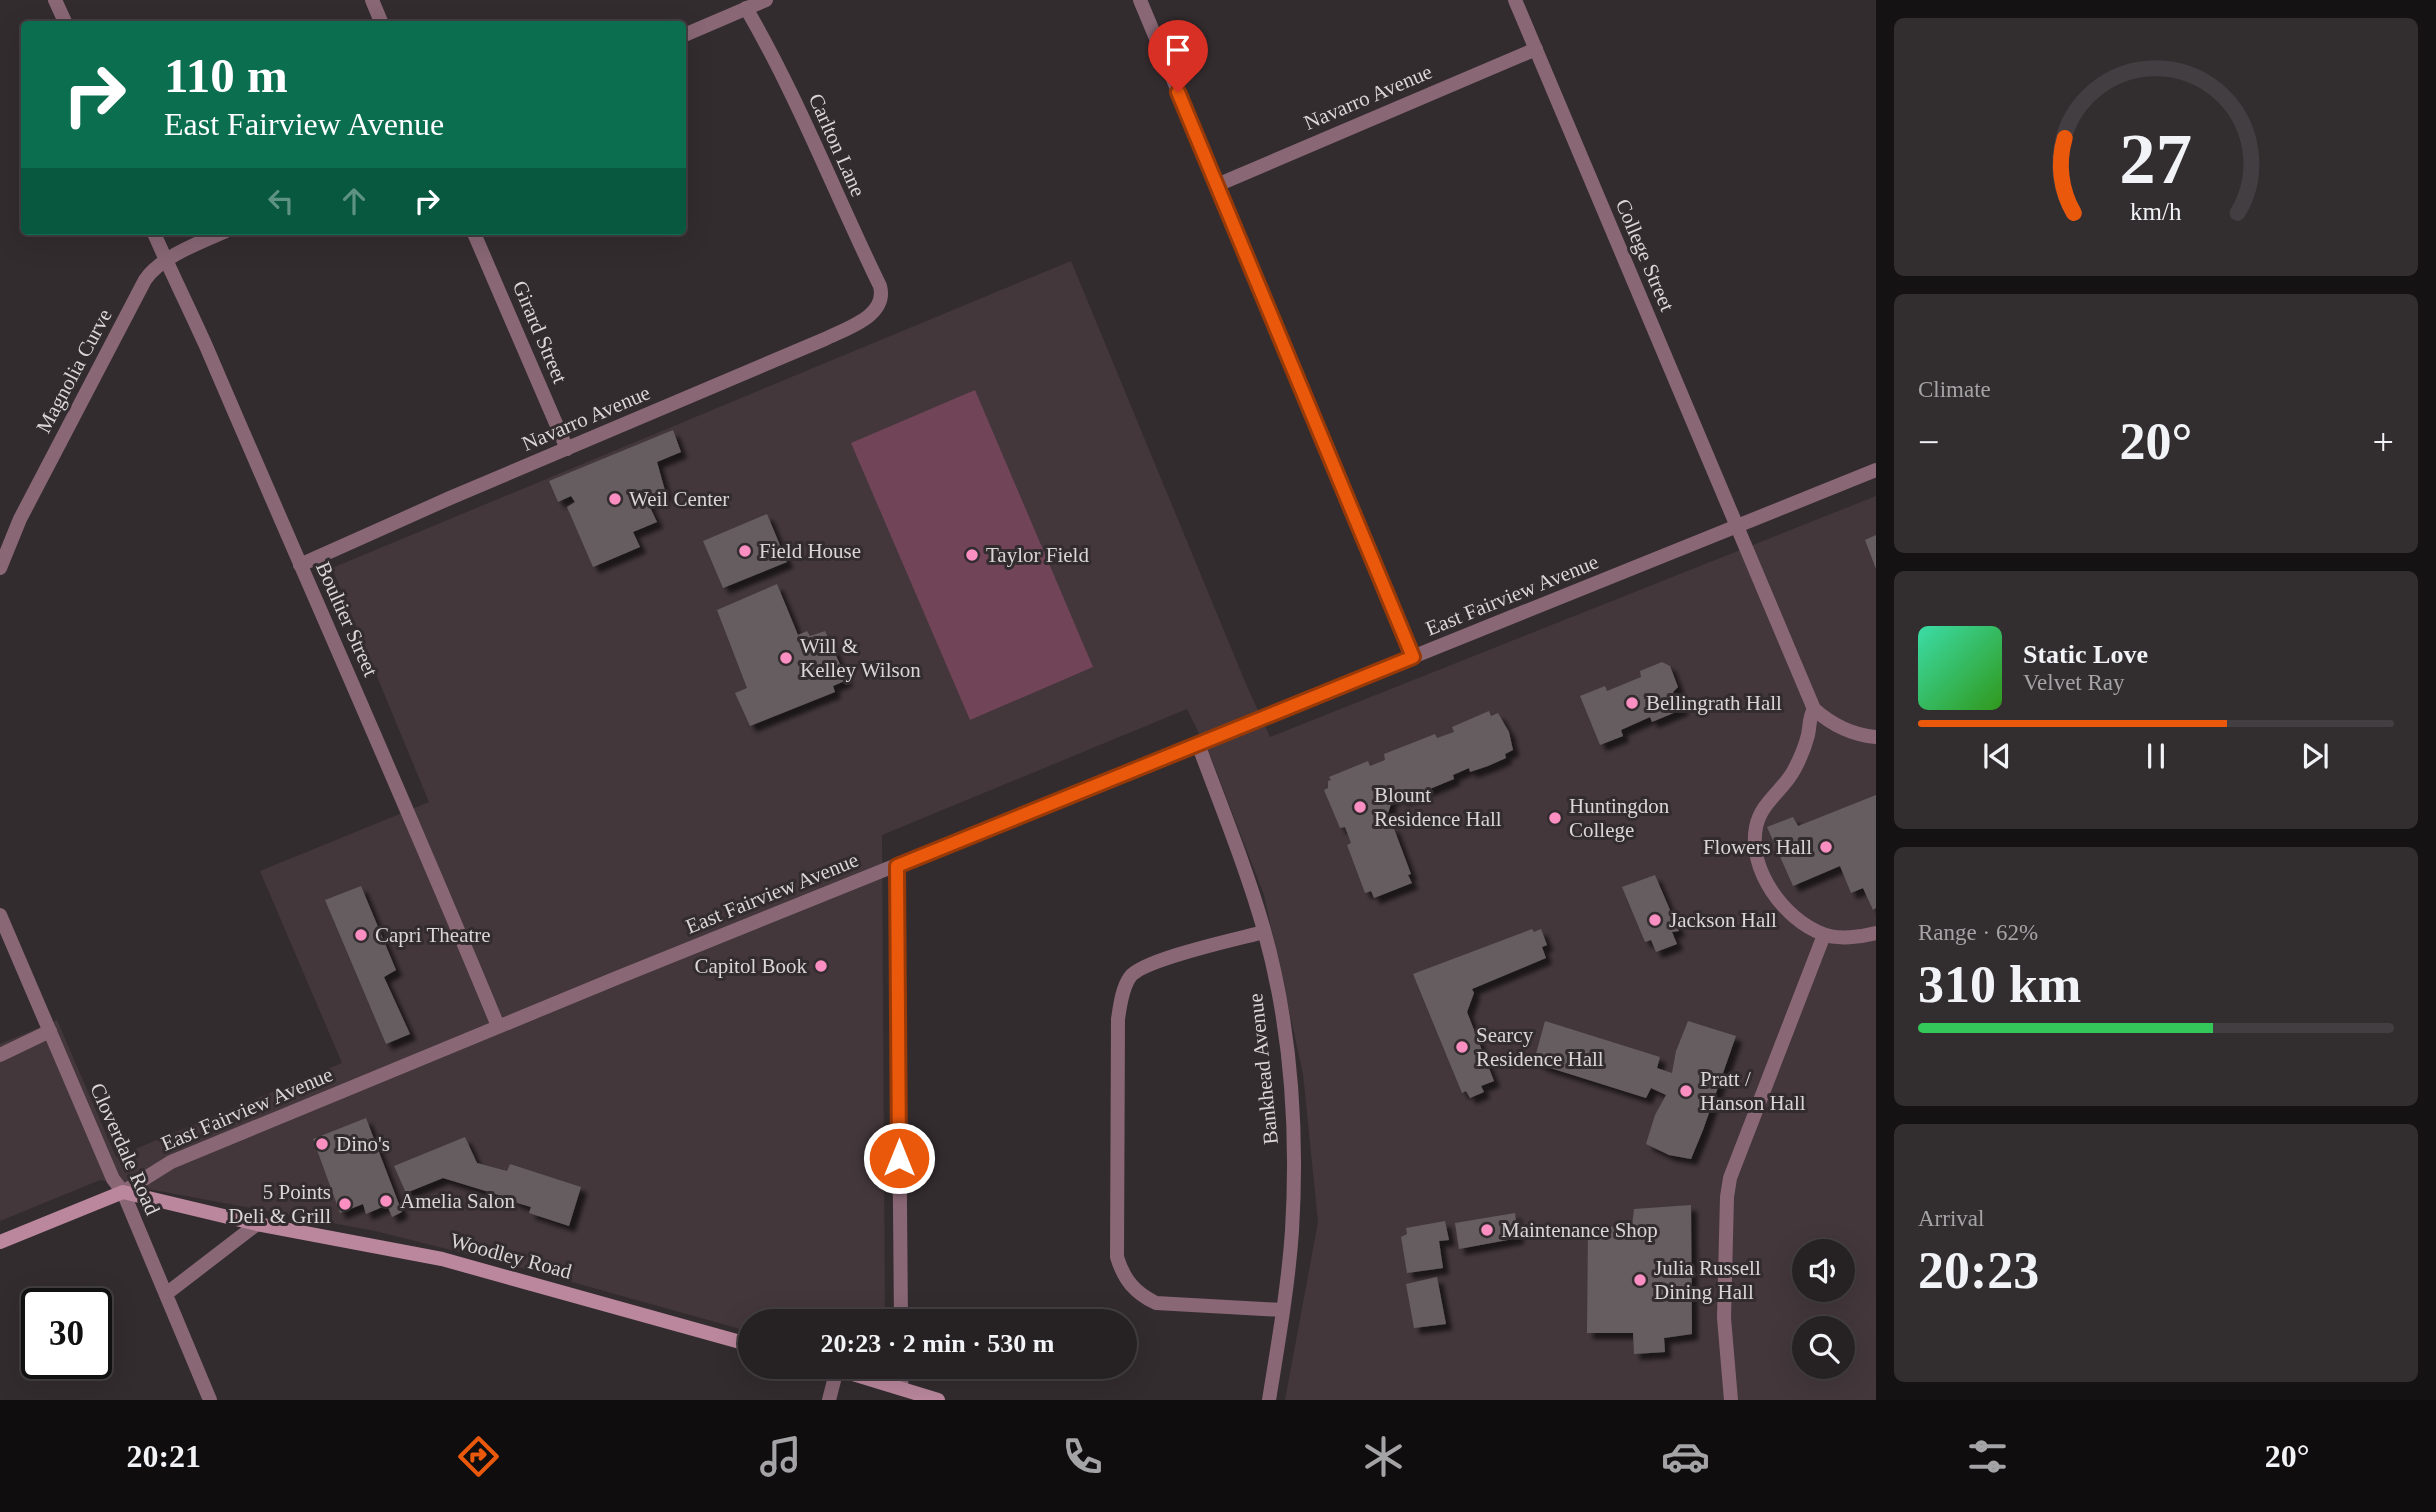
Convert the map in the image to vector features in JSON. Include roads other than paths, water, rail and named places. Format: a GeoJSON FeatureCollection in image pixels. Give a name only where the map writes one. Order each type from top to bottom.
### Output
{"type":"FeatureCollection","features":[{"type":"Feature","properties":{"kind":"main road","name":"Woodley Road"},"geometry":{"type":"LineString","coordinates":[[123,1192],[257,1224],[442,1259],[738,1341]]}},
{"type":"Feature","properties":{"kind":"main road","name":"East Fairview Avenue"},"geometry":{"type":"LineString","coordinates":[[0,1242],[123,1192]]}},
{"type":"Feature","properties":{"kind":"main road"},"geometry":{"type":"LineString","coordinates":[[871,1379],[938,1400]]}},
{"type":"Feature","properties":{"kind":"street"},"geometry":{"type":"LineString","coordinates":[[55,0],[65,21]]}},
{"type":"Feature","properties":{"kind":"street"},"geometry":{"type":"LineString","coordinates":[[372,0],[381,21]]}},
{"type":"Feature","properties":{"kind":"street"},"geometry":{"type":"LineString","coordinates":[[686,34],[766,0]]}},
{"type":"Feature","properties":{"kind":"street"},"geometry":{"type":"LineString","coordinates":[[1140,0],[1413,657]]}},
{"type":"Feature","properties":{"kind":"street","name":"College Street"},"geometry":{"type":"LineString","coordinates":[[1515,0],[1814,709]]}},
{"type":"Feature","properties":{"kind":"street","name":"Carlton Lane"},"geometry":{"type":"LineString","coordinates":[[746,8],[796,103],[880,286],[882,300]]}},
{"type":"Feature","properties":{"kind":"street","name":"Navarro Avenue"},"geometry":{"type":"LineString","coordinates":[[1217,185],[1536,49]]}},
{"type":"Feature","properties":{"kind":"street","name":"Boultier Street"},"geometry":{"type":"LineString","coordinates":[[155,235],[192,314],[498,1026]]}},
{"type":"Feature","properties":{"kind":"street","name":"Magnolia Curve"},"geometry":{"type":"LineString","coordinates":[[0,568],[20,519],[150,272],[218,235]]}},
{"type":"Feature","properties":{"kind":"street","name":"Girard Street"},"geometry":{"type":"LineString","coordinates":[[475,235],[567,449]]}},
{"type":"Feature","properties":{"kind":"street","name":"Navarro Avenue"},"geometry":{"type":"LineString","coordinates":[[300,565],[341,545],[825,339],[871,315],[882,300]]}},
{"type":"Feature","properties":{"kind":"street","name":"East Fairview Avenue"},"geometry":{"type":"LineString","coordinates":[[123,1192],[171,1162],[498,1026],[1876,470]]}},
{"type":"Feature","properties":{"kind":"street"},"geometry":{"type":"LineString","coordinates":[[1876,737],[1835,726],[1814,709],[1808,736],[1793,772],[1760,813],[1755,843],[1761,871],[1773,892],[1788,911],[1805,925],[1824,935],[1848,937],[1876,933]]}},
{"type":"Feature","properties":{"kind":"street","name":"Bankhead Avenue"},"geometry":{"type":"LineString","coordinates":[[1198,744],[1241,856],[1264,932],[1284,1035],[1293,1132],[1292,1233],[1269,1400]]}},
{"type":"Feature","properties":{"kind":"street"},"geometry":{"type":"LineString","coordinates":[[897,866],[901,1309]]}},
{"type":"Feature","properties":{"kind":"street","name":"Cloverdale Road"},"geometry":{"type":"LineString","coordinates":[[0,915],[113,1179],[123,1192],[210,1400]]}},
{"type":"Feature","properties":{"kind":"street"},"geometry":{"type":"LineString","coordinates":[[1264,932],[1149,964],[1130,977],[1118,1019],[1117,1257],[1129,1283],[1142,1296],[1156,1303],[1283,1310]]}},
{"type":"Feature","properties":{"kind":"street"},"geometry":{"type":"LineString","coordinates":[[1731,1400],[1724,1318],[1727,1197],[1737,1159],[1824,935]]}},
{"type":"Feature","properties":{"kind":"street"},"geometry":{"type":"LineString","coordinates":[[0,1055],[50,1031]]}},
{"type":"Feature","properties":{"kind":"street"},"geometry":{"type":"LineString","coordinates":[[166,1294],[257,1224]]}},
{"type":"Feature","properties":{"kind":"street"},"geometry":{"type":"LineString","coordinates":[[830,1400],[833,1379]]}},
{"type":"Feature","properties":{"kind":"street"},"geometry":{"type":"LineString","coordinates":[[901,1379],[901,1388]]}},
{"type":"Feature","properties":{"kind":"place","name":"Weil Center"},"geometry":{"type":"Point","coordinates":[615,499]}},
{"type":"Feature","properties":{"kind":"place","name":"Field House"},"geometry":{"type":"Point","coordinates":[745,551]}},
{"type":"Feature","properties":{"kind":"place","name":"Taylor Field"},"geometry":{"type":"Point","coordinates":[972,555]}},
{"type":"Feature","properties":{"kind":"place","name":"Will & Kelley Wilson"},"geometry":{"type":"Point","coordinates":[786,658]}},
{"type":"Feature","properties":{"kind":"place","name":"Bellingrath Hall"},"geometry":{"type":"Point","coordinates":[1632,703]}},
{"type":"Feature","properties":{"kind":"place","name":"Blount Residence Hall"},"geometry":{"type":"Point","coordinates":[1360,807]}},
{"type":"Feature","properties":{"kind":"place","name":"Huntingdon College"},"geometry":{"type":"Point","coordinates":[1555,818]}},
{"type":"Feature","properties":{"kind":"place","name":"Flowers Hall"},"geometry":{"type":"Point","coordinates":[1826,847]}},
{"type":"Feature","properties":{"kind":"place","name":"Jackson Hall"},"geometry":{"type":"Point","coordinates":[1655,920]}},
{"type":"Feature","properties":{"kind":"place","name":"Capri Theatre"},"geometry":{"type":"Point","coordinates":[361,935]}},
{"type":"Feature","properties":{"kind":"place","name":"Capitol Book"},"geometry":{"type":"Point","coordinates":[821,966]}},
{"type":"Feature","properties":{"kind":"place","name":"Searcy Residence Hall"},"geometry":{"type":"Point","coordinates":[1462,1047]}},
{"type":"Feature","properties":{"kind":"place","name":"Pratt / Hanson Hall"},"geometry":{"type":"Point","coordinates":[1686,1091]}},
{"type":"Feature","properties":{"kind":"place","name":"Dino's"},"geometry":{"type":"Point","coordinates":[322,1144]}},
{"type":"Feature","properties":{"kind":"place","name":"Amelia Salon"},"geometry":{"type":"Point","coordinates":[386,1201]}},
{"type":"Feature","properties":{"kind":"place","name":"5 Points Deli & Grill"},"geometry":{"type":"Point","coordinates":[345,1204]}},
{"type":"Feature","properties":{"kind":"place","name":"Maintenance Shop"},"geometry":{"type":"Point","coordinates":[1487,1230]}},
{"type":"Feature","properties":{"kind":"place","name":"Julia Russell Dining Hall"},"geometry":{"type":"Point","coordinates":[1640,1280]}}]}
